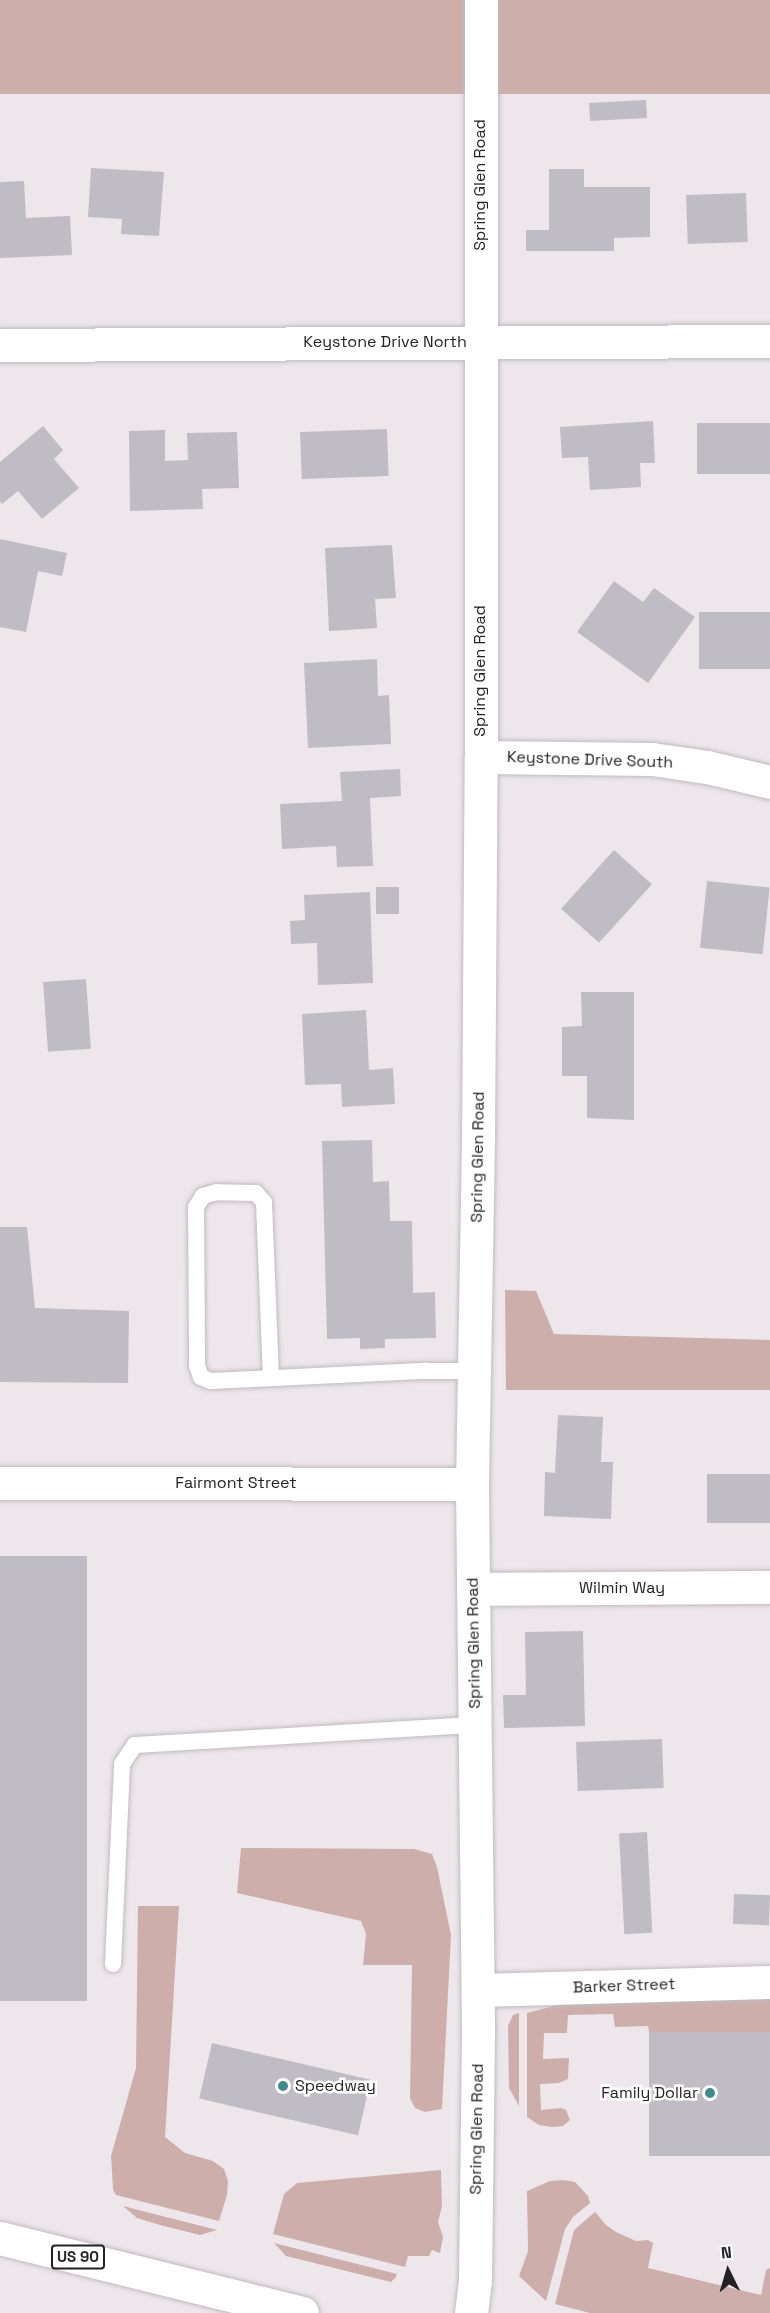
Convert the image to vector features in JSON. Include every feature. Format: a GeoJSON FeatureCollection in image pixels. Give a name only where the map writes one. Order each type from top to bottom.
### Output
{"type":"FeatureCollection","features":[{"type":"Feature","properties":{"kind":"main road","name":"Spring Glen Road"},"geometry":{"type":"LineString","coordinates":[[471,2313],[475,2280],[477,1990],[472,1484],[481,757],[479,342],[481,0]]}},
{"type":"Feature","properties":{"kind":"main road","name":"Keystone Drive North"},"geometry":{"type":"LineString","coordinates":[[0,345],[770,341]]}},
{"type":"Feature","properties":{"kind":"main road","name":"Keystone Drive South"},"geometry":{"type":"LineString","coordinates":[[481,757],[652,759],[706,767],[770,782]]}},
{"type":"Feature","properties":{"kind":"main road","name":"Fairmont Street"},"geometry":{"type":"LineString","coordinates":[[0,1483],[472,1484]]}},
{"type":"Feature","properties":{"kind":"main road","name":"Wilmin Way"},"geometry":{"type":"LineString","coordinates":[[473,1589],[770,1587]]}},
{"type":"Feature","properties":{"kind":"main road","name":"Barker Street"},"geometry":{"type":"LineString","coordinates":[[477,1990],[770,1982]]}},
{"type":"Feature","properties":{"kind":"main road","name":"US 90"},"geometry":{"type":"LineString","coordinates":[[0,2238],[302,2313]]}},
{"type":"Feature","properties":{"kind":"lane"},"geometry":{"type":"LineString","coordinates":[[271,1378],[264,1202],[256,1193],[217,1192],[203,1196],[196,1207],[199,1372],[201,1377],[212,1382],[474,1371]]}},
{"type":"Feature","properties":{"kind":"lane"},"geometry":{"type":"LineString","coordinates":[[113,1964],[122,1764],[135,1744],[474,1725]]}},
{"type":"Feature","properties":{"kind":"shaded area"},"geometry":{"type":"Polygon","coordinates":[[[0,0],[770,0],[770,94],[0,94],[0,0]]]}},
{"type":"Feature","properties":{"kind":"shaded area"},"geometry":{"type":"Polygon","coordinates":[[[505,1290],[536,1291],[554,1334],[770,1340],[770,1390],[506,1390],[505,1290]]]}},
{"type":"Feature","properties":{"kind":"shaded area"},"geometry":{"type":"Polygon","coordinates":[[[241,1848],[414,1849],[432,1854],[437,1867],[451,1935],[442,2109],[425,2112],[415,2108],[410,2098],[412,1965],[363,1965],[366,1934],[361,1921],[237,1893],[241,1848]]]}},
{"type":"Feature","properties":{"kind":"shaded area"},"geometry":{"type":"Polygon","coordinates":[[[138,1906],[179,1906],[165,2137],[185,2153],[213,2161],[224,2169],[228,2181],[227,2195],[219,2221],[116,2195],[113,2189],[111,2156],[136,2068],[138,1906]]]}},
{"type":"Feature","properties":{"kind":"shaded area"},"geometry":{"type":"Polygon","coordinates":[[[770,1989],[770,2032],[649,2032],[648,2026],[615,2027],[613,2014],[568,2015],[567,2033],[544,2033],[543,2059],[569,2058],[568,2079],[559,2083],[540,2084],[541,2110],[561,2108],[566,2110],[570,2120],[563,2126],[552,2127],[539,2125],[527,2117],[527,2013],[580,1999],[770,1989]]]}},
{"type":"Feature","properties":{"kind":"shaded area"},"geometry":{"type":"Polygon","coordinates":[[[519,2013],[519,2106],[509,2088],[508,2026],[513,2015],[519,2013]]]}},
{"type":"Feature","properties":{"kind":"shaded area"},"geometry":{"type":"Polygon","coordinates":[[[441,2170],[442,2206],[438,2222],[443,2237],[440,2253],[432,2250],[429,2256],[408,2256],[405,2267],[273,2234],[284,2194],[297,2183],[441,2170]]]}},
{"type":"Feature","properties":{"kind":"shaded area"},"geometry":{"type":"Polygon","coordinates":[[[550,2181],[575,2182],[588,2196],[590,2203],[573,2217],[565,2229],[546,2301],[519,2276],[528,2251],[527,2191],[550,2181]]]}},
{"type":"Feature","properties":{"kind":"shaded area"},"geometry":{"type":"Polygon","coordinates":[[[123,2206],[217,2230],[200,2235],[160,2225],[137,2218],[123,2206]]]}},
{"type":"Feature","properties":{"kind":"shaded area"},"geometry":{"type":"Polygon","coordinates":[[[595,2212],[606,2225],[616,2232],[636,2241],[648,2240],[653,2243],[648,2268],[761,2295],[766,2270],[770,2268],[770,2313],[590,2313],[555,2304],[574,2230],[595,2212]]]}},
{"type":"Feature","properties":{"kind":"shaded area"},"geometry":{"type":"Polygon","coordinates":[[[274,2243],[397,2274],[391,2282],[286,2256],[274,2243]]]}},
{"type":"Feature","properties":{"kind":"building"},"geometry":{"type":"Polygon","coordinates":[[[646,100],[647,118],[590,121],[589,103],[646,100]]]}},
{"type":"Feature","properties":{"kind":"building"},"geometry":{"type":"Polygon","coordinates":[[[91,168],[164,172],[159,236],[121,234],[122,219],[88,217],[91,168]]]}},
{"type":"Feature","properties":{"kind":"building"},"geometry":{"type":"Polygon","coordinates":[[[549,169],[584,169],[584,187],[650,187],[650,237],[614,238],[614,251],[526,251],[526,230],[549,230],[549,169]]]}},
{"type":"Feature","properties":{"kind":"building"},"geometry":{"type":"Polygon","coordinates":[[[24,181],[26,218],[70,216],[72,255],[0,258],[0,182],[24,181]]]}},
{"type":"Feature","properties":{"kind":"building"},"geometry":{"type":"Polygon","coordinates":[[[746,193],[748,242],[688,244],[686,195],[746,193]]]}},
{"type":"Feature","properties":{"kind":"building"},"geometry":{"type":"Polygon","coordinates":[[[653,421],[655,463],[640,463],[641,487],[590,490],[588,457],[562,458],[560,427],[653,421]]]}},
{"type":"Feature","properties":{"kind":"building"},"geometry":{"type":"Polygon","coordinates":[[[697,423],[770,423],[770,474],[697,474],[697,423]]]}},
{"type":"Feature","properties":{"kind":"building"},"geometry":{"type":"Polygon","coordinates":[[[43,426],[63,450],[54,459],[79,488],[42,519],[18,491],[2,504],[0,501],[0,462],[43,426]]]}},
{"type":"Feature","properties":{"kind":"building"},"geometry":{"type":"Polygon","coordinates":[[[387,429],[389,476],[302,479],[300,432],[387,429]]]}},
{"type":"Feature","properties":{"kind":"building"},"geometry":{"type":"Polygon","coordinates":[[[165,430],[165,461],[188,460],[187,433],[237,432],[239,488],[202,489],[203,509],[130,511],[129,431],[165,430]]]}},
{"type":"Feature","properties":{"kind":"building"},"geometry":{"type":"Polygon","coordinates":[[[0,539],[67,553],[62,576],[38,571],[26,632],[0,627],[0,539]]]}},
{"type":"Feature","properties":{"kind":"building"},"geometry":{"type":"Polygon","coordinates":[[[392,545],[396,598],[375,599],[377,628],[329,631],[325,548],[392,545]]]}},
{"type":"Feature","properties":{"kind":"building"},"geometry":{"type":"Polygon","coordinates":[[[614,581],[643,602],[654,588],[695,617],[648,683],[577,632],[614,581]]]}},
{"type":"Feature","properties":{"kind":"building"},"geometry":{"type":"Polygon","coordinates":[[[699,612],[770,612],[770,669],[699,669],[699,612]]]}},
{"type":"Feature","properties":{"kind":"building"},"geometry":{"type":"Polygon","coordinates":[[[377,659],[378,696],[389,695],[391,744],[308,748],[304,663],[377,659]]]}},
{"type":"Feature","properties":{"kind":"building"},"geometry":{"type":"Polygon","coordinates":[[[400,769],[401,796],[370,798],[373,866],[337,867],[336,846],[282,849],[280,804],[342,801],[340,772],[400,769]]]}},
{"type":"Feature","properties":{"kind":"building"},"geometry":{"type":"Polygon","coordinates":[[[614,850],[652,884],[599,943],[561,909],[614,850]]]}},
{"type":"Feature","properties":{"kind":"building"},"geometry":{"type":"Polygon","coordinates":[[[707,881],[770,888],[763,954],[700,948],[707,881]]]}},
{"type":"Feature","properties":{"kind":"building"},"geometry":{"type":"Polygon","coordinates":[[[376,887],[399,887],[399,914],[376,914],[376,887]]]}},
{"type":"Feature","properties":{"kind":"building"},"geometry":{"type":"Polygon","coordinates":[[[370,892],[373,983],[318,985],[317,943],[291,944],[290,921],[305,920],[304,895],[370,892]]]}},
{"type":"Feature","properties":{"kind":"building"},"geometry":{"type":"Polygon","coordinates":[[[86,979],[91,1049],[48,1052],[43,982],[86,979]]]}},
{"type":"Feature","properties":{"kind":"building"},"geometry":{"type":"Polygon","coordinates":[[[581,992],[634,992],[634,1120],[587,1118],[587,1076],[562,1076],[562,1027],[582,1026],[581,992]]]}},
{"type":"Feature","properties":{"kind":"building"},"geometry":{"type":"Polygon","coordinates":[[[366,1010],[369,1070],[393,1068],[395,1104],[342,1107],[341,1084],[305,1085],[302,1014],[366,1010]]]}},
{"type":"Feature","properties":{"kind":"building"},"geometry":{"type":"Polygon","coordinates":[[[372,1140],[373,1182],[389,1181],[390,1221],[412,1221],[413,1293],[435,1292],[436,1338],[385,1339],[385,1348],[360,1349],[360,1338],[327,1339],[322,1141],[372,1140]]]}},
{"type":"Feature","properties":{"kind":"building"},"geometry":{"type":"Polygon","coordinates":[[[0,1227],[27,1227],[35,1308],[129,1311],[128,1383],[0,1382],[0,1227]]]}},
{"type":"Feature","properties":{"kind":"building"},"geometry":{"type":"Polygon","coordinates":[[[558,1415],[603,1417],[601,1462],[613,1462],[611,1519],[544,1516],[545,1472],[555,1473],[558,1415]]]}},
{"type":"Feature","properties":{"kind":"building"},"geometry":{"type":"Polygon","coordinates":[[[707,1474],[770,1474],[770,1523],[707,1523],[707,1474]]]}},
{"type":"Feature","properties":{"kind":"building"},"geometry":{"type":"Polygon","coordinates":[[[0,1556],[87,1556],[87,2001],[0,2001],[0,1556]]]}},
{"type":"Feature","properties":{"kind":"building"},"geometry":{"type":"Polygon","coordinates":[[[583,1631],[585,1726],[504,1728],[503,1695],[526,1695],[525,1632],[583,1631]]]}},
{"type":"Feature","properties":{"kind":"building"},"geometry":{"type":"Polygon","coordinates":[[[662,1739],[664,1788],[578,1791],[576,1742],[662,1739]]]}},
{"type":"Feature","properties":{"kind":"building"},"geometry":{"type":"Polygon","coordinates":[[[647,1832],[652,1933],[624,1934],[619,1833],[647,1832]]]}},
{"type":"Feature","properties":{"kind":"building"},"geometry":{"type":"Polygon","coordinates":[[[734,1894],[770,1895],[769,1925],[733,1924],[734,1894]]]}},
{"type":"Feature","properties":{"kind":"building","name":"Family Dollar"},"geometry":{"type":"Polygon","coordinates":[[[649,2032],[770,2032],[770,2156],[649,2156],[649,2032]]]}},
{"type":"Feature","properties":{"kind":"building"},"geometry":{"type":"Polygon","coordinates":[[[212,2043],[371,2080],[358,2135],[199,2099],[212,2043]]]}},
{"type":"Feature","properties":{"kind":"place","name":"Speedway"},"geometry":{"type":"Point","coordinates":[283,2086]}},
{"type":"Feature","properties":{"kind":"place","name":"Family Dollar"},"geometry":{"type":"Point","coordinates":[710,2093]}}]}
